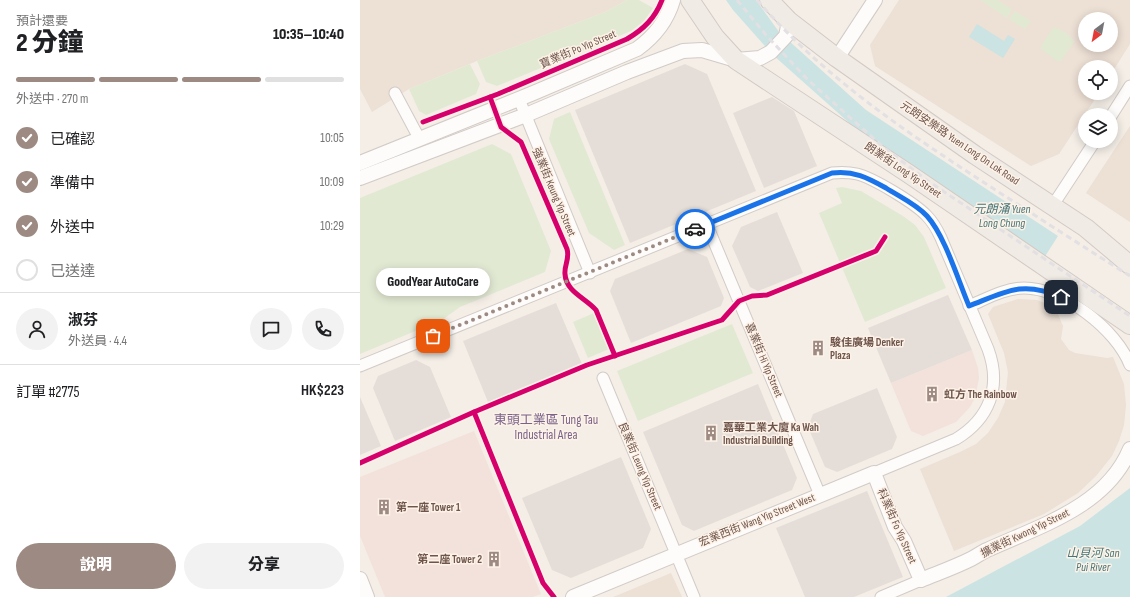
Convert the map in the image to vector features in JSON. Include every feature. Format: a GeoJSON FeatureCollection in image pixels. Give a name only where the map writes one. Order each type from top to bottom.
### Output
{"type":"FeatureCollection","features":[{"type":"Feature","properties":{"kind":"main road","name":"朗業街 Long Yip Street"},"geometry":{"type":"LineString","coordinates":[[690,0],[715,38],[736,60],[916,178],[1130,325]]}},
{"type":"Feature","properties":{"kind":"main road","name":"元朗安樂路 Yuen Long On Lok Road"},"geometry":{"type":"LineString","coordinates":[[769,0],[787,29],[836,58],[975,155],[1053,205],[1086,228],[1130,265]]}},
{"type":"Feature","properties":{"kind":"street","name":"寶業街 Po Yip Street"},"geometry":{"type":"LineString","coordinates":[[360,163],[638,49],[652,38],[668,17],[673,0]]}},
{"type":"Feature","properties":{"kind":"street"},"geometry":{"type":"LineString","coordinates":[[836,58],[875,0]]}},
{"type":"Feature","properties":{"kind":"street"},"geometry":{"type":"LineString","coordinates":[[360,178],[526,115],[627,72],[683,51],[702,50],[736,60],[760,58],[771,52],[787,29]]}},
{"type":"Feature","properties":{"kind":"street"},"geometry":{"type":"LineString","coordinates":[[1116,108],[1130,86]]}},
{"type":"Feature","properties":{"kind":"street"},"geometry":{"type":"LineString","coordinates":[[395,93],[419,138]]}},
{"type":"Feature","properties":{"kind":"street","name":"強業街 Keung Yip Street"},"geometry":{"type":"LineString","coordinates":[[519,99],[590,272]]}},
{"type":"Feature","properties":{"kind":"street"},"geometry":{"type":"LineString","coordinates":[[1053,205],[1090,148]]}},
{"type":"Feature","properties":{"kind":"street","name":"宏業西街 Wang Yip Street West"},"geometry":{"type":"LineString","coordinates":[[573,597],[942,445],[966,433],[976,424],[983,415],[992,392],[994,380],[992,358],[939,234],[926,215],[911,203],[866,177],[849,172],[832,173],[707,225]]}},
{"type":"Feature","properties":{"kind":"street"},"geometry":{"type":"LineString","coordinates":[[360,366],[707,225]]}},
{"type":"Feature","properties":{"kind":"street","name":"喜業街 Hi Yip Street"},"geometry":{"type":"LineString","coordinates":[[707,225],[820,495]]}},
{"type":"Feature","properties":{"kind":"street"},"geometry":{"type":"LineString","coordinates":[[969,306],[1016,288],[1038,289],[1050,292],[1070,302],[1104,328],[1120,345],[1130,365]]}},
{"type":"Feature","properties":{"kind":"street","name":"良業街 Leung Yip Street"},"geometry":{"type":"LineString","coordinates":[[603,378],[694,597]]}},
{"type":"Feature","properties":{"kind":"street","name":"擴業街 Kwong Yip Street"},"geometry":{"type":"LineString","coordinates":[[921,580],[973,558],[1076,508],[1106,486],[1122,465],[1130,449]]}},
{"type":"Feature","properties":{"kind":"street","name":"科業街 Fo Yip Street"},"geometry":{"type":"LineString","coordinates":[[874,473],[895,527],[904,541],[921,580]]}},
{"type":"Feature","properties":{"kind":"street"},"geometry":{"type":"LineString","coordinates":[[360,579],[367,597]]}},
{"type":"Feature","properties":{"kind":"street"},"geometry":{"type":"LineString","coordinates":[[881,597],[921,580]]}},
{"type":"Feature","properties":{"kind":"shaded area"},"geometry":{"type":"Polygon","coordinates":[[[360,0],[627,0],[605,12],[409,89],[372,112],[360,89],[360,0]]]}},
{"type":"Feature","properties":{"kind":"shaded area"},"geometry":{"type":"Polygon","coordinates":[[[899,0],[1130,0],[1130,44],[1118,63],[1118,60],[1078,60],[1078,100],[1094,100],[1089,108],[1078,108],[1078,125],[1059,154],[1031,166],[875,66],[870,45],[899,0]]]}},
{"type":"Feature","properties":{"kind":"shaded area"},"geometry":{"type":"Polygon","coordinates":[[[685,64],[707,74],[756,191],[630,243],[575,110],[685,64]]]}},
{"type":"Feature","properties":{"kind":"shaded area"},"geometry":{"type":"Polygon","coordinates":[[[772,97],[794,111],[817,166],[764,188],[733,113],[772,97]]]}},
{"type":"Feature","properties":{"kind":"shaded area"},"geometry":{"type":"Polygon","coordinates":[[[1130,126],[1130,222],[1086,193],[1116,148],[1118,148],[1118,144],[1130,126]]]}},
{"type":"Feature","properties":{"kind":"shaded area"},"geometry":{"type":"Polygon","coordinates":[[[777,212],[803,273],[758,291],[750,287],[732,246],[741,227],[777,212]]]}},
{"type":"Feature","properties":{"kind":"shaded area"},"geometry":{"type":"Polygon","coordinates":[[[688,249],[707,257],[724,298],[721,306],[631,343],[610,291],[615,279],[688,249]]]}},
{"type":"Feature","properties":{"kind":"shaded area"},"geometry":{"type":"Polygon","coordinates":[[[948,295],[972,350],[891,383],[868,328],[948,295]]]}},
{"type":"Feature","properties":{"kind":"shaded area"},"geometry":{"type":"Polygon","coordinates":[[[1018,299],[1037,300],[1055,307],[1063,326],[1061,339],[1069,350],[1075,353],[1107,358],[1113,357],[1124,384],[1126,405],[1124,425],[1112,456],[1096,476],[1078,493],[1044,514],[954,551],[920,469],[976,444],[988,433],[998,418],[1005,402],[1008,372],[1004,353],[988,314],[993,307],[1018,299]]]}},
{"type":"Feature","properties":{"kind":"shaded area"},"geometry":{"type":"Polygon","coordinates":[[[556,303],[582,364],[488,402],[463,341],[556,303]]]}},
{"type":"Feature","properties":{"kind":"shaded area","name":"虹方 The Rainbow"},"geometry":{"type":"Polygon","coordinates":[[[972,350],[978,368],[979,378],[975,398],[970,407],[956,422],[923,436],[911,431],[891,383],[972,350]]]}},
{"type":"Feature","properties":{"kind":"shaded area"},"geometry":{"type":"Polygon","coordinates":[[[416,360],[430,367],[451,417],[395,441],[373,388],[378,376],[416,360]]]}},
{"type":"Feature","properties":{"kind":"shaded area"},"geometry":{"type":"Polygon","coordinates":[[[758,384],[797,478],[792,490],[694,531],[682,525],[643,432],[758,384]]]}},
{"type":"Feature","properties":{"kind":"shaded area"},"geometry":{"type":"Polygon","coordinates":[[[877,388],[897,437],[892,449],[837,472],[825,467],[808,427],[813,414],[877,388]]]}},
{"type":"Feature","properties":{"kind":"shaded area"},"geometry":{"type":"Polygon","coordinates":[[[360,397],[381,446],[360,455],[360,397]]]}},
{"type":"Feature","properties":{"kind":"shaded area"},"geometry":{"type":"Polygon","coordinates":[[[474,431],[541,594],[533,597],[385,597],[360,536],[360,477],[474,431]]]}},
{"type":"Feature","properties":{"kind":"shaded area"},"geometry":{"type":"Polygon","coordinates":[[[621,457],[651,529],[643,548],[571,578],[552,570],[522,498],[621,457]]]}},
{"type":"Feature","properties":{"kind":"shaded area"},"geometry":{"type":"Polygon","coordinates":[[[867,491],[903,577],[854,597],[805,597],[776,528],[867,491]]]}},
{"type":"Feature","properties":{"kind":"shaded area"},"geometry":{"type":"Polygon","coordinates":[[[671,573],[682,597],[613,597],[618,595],[671,573]]]}},
{"type":"Feature","properties":{"kind":"green space"},"geometry":{"type":"Polygon","coordinates":[[[627,0],[639,0],[653,8],[644,21],[631,31],[497,86],[486,82],[477,61],[605,12],[627,0]]]}},
{"type":"Feature","properties":{"kind":"green space"},"geometry":{"type":"Polygon","coordinates":[[[980,0],[997,0],[1012,9],[1007,18],[980,0]]]}},
{"type":"Feature","properties":{"kind":"green space"},"geometry":{"type":"Polygon","coordinates":[[[1015,11],[1031,21],[1025,29],[1009,19],[1015,11]]]}},
{"type":"Feature","properties":{"kind":"green space"},"geometry":{"type":"Polygon","coordinates":[[[1053,28],[1065,32],[1074,42],[1061,61],[1057,61],[1041,49],[1042,44],[1053,28]]]}},
{"type":"Feature","properties":{"kind":"green space"},"geometry":{"type":"Polygon","coordinates":[[[470,64],[480,84],[476,94],[426,115],[419,111],[409,89],[470,64]]]}},
{"type":"Feature","properties":{"kind":"green space"},"geometry":{"type":"Polygon","coordinates":[[[570,112],[625,245],[614,250],[589,233],[549,139],[554,119],[570,112]]]}},
{"type":"Feature","properties":{"kind":"green space"},"geometry":{"type":"Polygon","coordinates":[[[492,144],[511,154],[551,251],[545,272],[460,307],[442,320],[360,354],[360,198],[492,144]]]}},
{"type":"Feature","properties":{"kind":"green space"},"geometry":{"type":"Polygon","coordinates":[[[842,187],[861,191],[903,216],[915,225],[924,237],[946,288],[865,322],[819,213],[842,203],[836,188],[842,187]]]}},
{"type":"Feature","properties":{"kind":"green space"},"geometry":{"type":"Polygon","coordinates":[[[594,313],[609,349],[588,358],[573,322],[594,313]]]}},
{"type":"Feature","properties":{"kind":"green space"},"geometry":{"type":"Polygon","coordinates":[[[732,324],[753,373],[638,421],[617,371],[732,324]]]}},
{"type":"Feature","properties":{"kind":"water","name":"元朗涌 Yuen Long Chung"},"geometry":{"type":"Polygon","coordinates":[[[726,0],[756,0],[779,32],[866,110],[1058,236],[1044,258],[998,230],[855,128],[773,55],[726,0]]]}},
{"type":"Feature","properties":{"kind":"water"},"geometry":{"type":"Polygon","coordinates":[[[977,24],[1004,41],[1008,35],[1015,39],[1003,58],[969,37],[977,24]]]}},
{"type":"Feature","properties":{"kind":"water","name":"山貝河 San Pui River"},"geometry":{"type":"Polygon","coordinates":[[[1130,488],[1130,597],[946,597],[1080,526],[1130,488]]]}},
{"type":"Feature","properties":{"kind":"railway"},"geometry":{"type":"LineString","coordinates":[[737,0],[766,35],[808,80],[882,146],[928,181],[1130,316]]}},
{"type":"Feature","properties":{"kind":"railway"},"geometry":{"type":"LineString","coordinates":[[757,0],[781,26],[833,75],[889,118],[977,178],[1130,276]]}},
{"type":"Feature","properties":{"kind":"cycle path"},"geometry":{"type":"LineString","coordinates":[[423,122],[498,94],[627,39],[639,31],[652,18],[662,0]]}},
{"type":"Feature","properties":{"kind":"cycle path"},"geometry":{"type":"LineString","coordinates":[[490,97],[501,127],[521,142],[567,249],[568,256],[565,271],[566,280],[569,286],[596,310],[615,356]]}},
{"type":"Feature","properties":{"kind":"cycle path"},"geometry":{"type":"LineString","coordinates":[[360,463],[474,412],[587,365],[722,320],[739,301],[752,296],[767,295],[876,251],[885,237]]}},
{"type":"Feature","properties":{"kind":"cycle path"},"geometry":{"type":"LineString","coordinates":[[474,412],[543,583],[554,597]]}},
{"type":"Feature","properties":{"kind":"way so far"},"geometry":{"type":"LineString","coordinates":[[433,336],[695,229]]}},
{"type":"Feature","properties":{"kind":"place","name":"GoodYear AutoCare"},"geometry":{"type":"Point","coordinates":[433,336]}},
{"type":"Feature","properties":{"kind":"place","name":"駿佳廣場 Denker Plaza"},"geometry":{"type":"Point","coordinates":[818,348]}},
{"type":"Feature","properties":{"kind":"place","name":"虹方 The Rainbow"},"geometry":{"type":"Point","coordinates":[932,394]}},
{"type":"Feature","properties":{"kind":"place","name":"嘉華工業大廈 Ka Wah Industrial Building"},"geometry":{"type":"Point","coordinates":[711,433]}},
{"type":"Feature","properties":{"kind":"place","name":"第一座 Tower 1"},"geometry":{"type":"Point","coordinates":[384,507]}},
{"type":"Feature","properties":{"kind":"place","name":"第二座 Tower 2"},"geometry":{"type":"Point","coordinates":[494,559]}},
{"type":"Feature","properties":{"kind":"district","name":"東頭工業區 Tung Tau Industrial Area"},"geometry":{"type":"Point","coordinates":[546,428]}},
{"type":"Feature","properties":{"kind":"route"},"geometry":{"type":"LineString","coordinates":[[695,229],[832,173],[849,172],[874,181],[919,208],[926,215],[932,222],[941,238],[969,306],[1016,288],[1038,289],[1061,297]]}}]}
